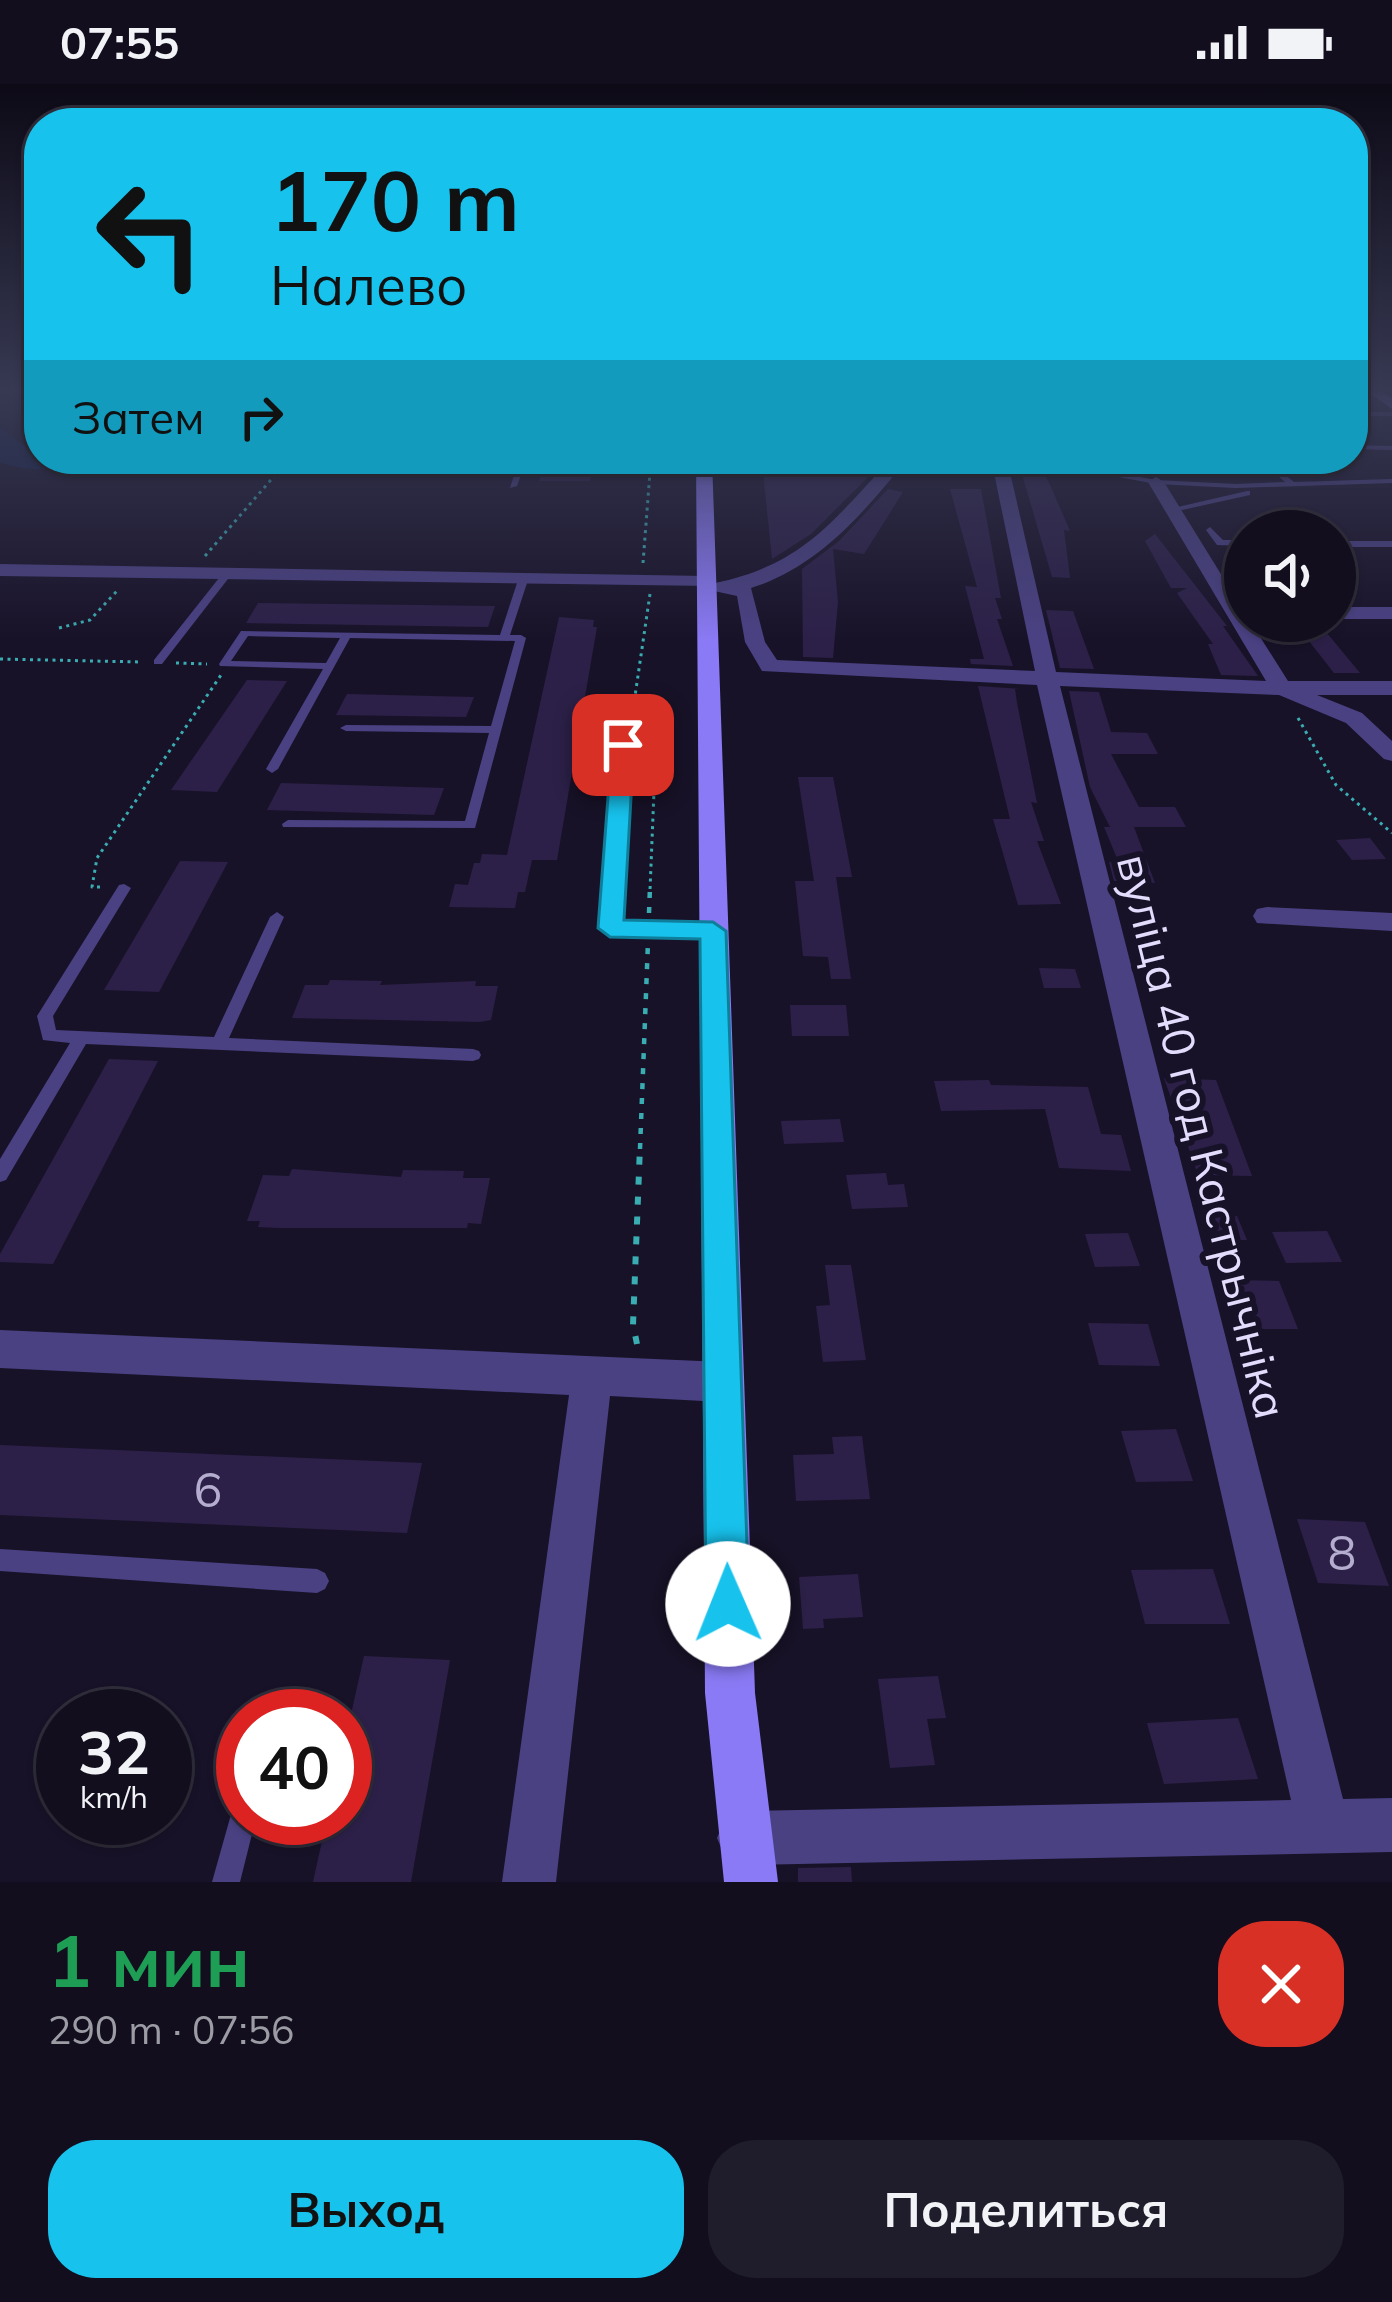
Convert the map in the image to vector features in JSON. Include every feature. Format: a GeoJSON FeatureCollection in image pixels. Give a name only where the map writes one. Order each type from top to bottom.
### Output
{"type":"FeatureCollection","features":[{"type":"Feature","properties":{"kind":"street"},"geometry":{"type":"LineString","coordinates":[[706,474],[717,586],[713,931],[730,1694],[747,1860],[1323,1825],[1392,1825]]}},
{"type":"Feature","properties":{"kind":"street"},"geometry":{"type":"LineString","coordinates":[[717,586],[782,574],[827,536],[886,474]]}},
{"type":"Feature","properties":{"kind":"street","name":"вуліца 40 год Кастрычніка"},"geometry":{"type":"LineString","coordinates":[[1002,474],[1047,679],[1323,1825]]}},
{"type":"Feature","properties":{"kind":"street"},"geometry":{"type":"LineString","coordinates":[[1156,482],[1224,587]]}},
{"type":"Feature","properties":{"kind":"street"},"geometry":{"type":"LineString","coordinates":[[0,570],[717,586],[746,594],[754,642],[770,666],[1392,688]]}},
{"type":"Feature","properties":{"kind":"street"},"geometry":{"type":"LineString","coordinates":[[1356,613],[1392,613]]}},
{"type":"Feature","properties":{"kind":"street"},"geometry":{"type":"LineString","coordinates":[[1256,642],[1280,687],[1354,718],[1392,754]]}},
{"type":"Feature","properties":{"kind":"street"},"geometry":{"type":"LineString","coordinates":[[1267,916],[1392,922]]}},
{"type":"Feature","properties":{"kind":"street"},"geometry":{"type":"LineString","coordinates":[[0,1349],[722,1382]]}},
{"type":"Feature","properties":{"kind":"street"},"geometry":{"type":"LineString","coordinates":[[529,1882],[592,1377]]}},
{"type":"Feature","properties":{"kind":"lane"},"geometry":{"type":"LineString","coordinates":[[513,486],[517,474]]}},
{"type":"Feature","properties":{"kind":"lane"},"geometry":{"type":"LineString","coordinates":[[1113,474],[1156,482],[1392,481]]}},
{"type":"Feature","properties":{"kind":"lane"},"geometry":{"type":"LineString","coordinates":[[1281,474],[1291,484]]}},
{"type":"Feature","properties":{"kind":"lane"},"geometry":{"type":"LineString","coordinates":[[1173,509],[1291,484]]}},
{"type":"Feature","properties":{"kind":"lane"},"geometry":{"type":"LineString","coordinates":[[1210,530],[1224,543]]}},
{"type":"Feature","properties":{"kind":"lane"},"geometry":{"type":"LineString","coordinates":[[1356,544],[1392,544]]}},
{"type":"Feature","properties":{"kind":"lane"},"geometry":{"type":"LineString","coordinates":[[158,662],[226,575]]}},
{"type":"Feature","properties":{"kind":"lane"},"geometry":{"type":"LineString","coordinates":[[505,638],[523,580]]}},
{"type":"Feature","properties":{"kind":"lane"},"geometry":{"type":"LineString","coordinates":[[224,664],[245,633],[521,638],[470,826],[288,824]]}},
{"type":"Feature","properties":{"kind":"lane"},"geometry":{"type":"LineString","coordinates":[[272,769],[347,635]]}},
{"type":"Feature","properties":{"kind":"lane"},"geometry":{"type":"LineString","coordinates":[[224,664],[330,666]]}},
{"type":"Feature","properties":{"kind":"lane"},"geometry":{"type":"LineString","coordinates":[[346,728],[496,730]]}},
{"type":"Feature","properties":{"kind":"lane"},"geometry":{"type":"LineString","coordinates":[[623,745],[610,928],[713,931]]}},
{"type":"Feature","properties":{"kind":"lane"},"geometry":{"type":"LineString","coordinates":[[124,888],[45,1016],[50,1036],[473,1054]]}},
{"type":"Feature","properties":{"kind":"lane"},"geometry":{"type":"LineString","coordinates":[[219,1043],[277,917]]}},
{"type":"Feature","properties":{"kind":"lane"},"geometry":{"type":"LineString","coordinates":[[0,1175],[82,1037]]}},
{"type":"Feature","properties":{"kind":"lane"},"geometry":{"type":"LineString","coordinates":[[0,1560],[317,1581]]}},
{"type":"Feature","properties":{"kind":"lane"},"geometry":{"type":"LineString","coordinates":[[226,1882],[236,1845]]}},
{"type":"Feature","properties":{"kind":"path"},"geometry":{"type":"LineString","coordinates":[[190,574],[276,474]]}},
{"type":"Feature","properties":{"kind":"path"},"geometry":{"type":"LineString","coordinates":[[651,474],[647,581],[630,730],[656,747]]}},
{"type":"Feature","properties":{"kind":"path"},"geometry":{"type":"LineString","coordinates":[[59,628],[90,620],[133,573]]}},
{"type":"Feature","properties":{"kind":"path"},"geometry":{"type":"LineString","coordinates":[[0,659],[224,664],[97,858],[92,887],[124,888]]}},
{"type":"Feature","properties":{"kind":"path"},"geometry":{"type":"LineString","coordinates":[[1280,687],[1336,785],[1392,832]]}},
{"type":"Feature","properties":{"kind":"path"},"geometry":{"type":"LineString","coordinates":[[636,702],[657,717],[633,1325],[644,1379]]}},
{"type":"Feature","properties":{"kind":"building"},"geometry":{"type":"Polygon","coordinates":[[[541,474],[592,474],[590,481],[539,481],[541,474]]]}},
{"type":"Feature","properties":{"kind":"building"},"geometry":{"type":"Polygon","coordinates":[[[763,474],[871,474],[811,534],[772,559],[763,474]]]}},
{"type":"Feature","properties":{"kind":"building"},"geometry":{"type":"Polygon","coordinates":[[[1022,474],[1045,475],[1051,487],[1070,531],[1064,530],[1070,578],[1052,577],[1022,474]]]}},
{"type":"Feature","properties":{"kind":"building"},"geometry":{"type":"Polygon","coordinates":[[[888,489],[903,492],[864,554],[833,549],[838,602],[833,658],[803,657],[802,569],[839,541],[888,489]]]}},
{"type":"Feature","properties":{"kind":"building"},"geometry":{"type":"Polygon","coordinates":[[[950,489],[981,489],[1001,598],[995,598],[1002,619],[997,619],[1013,666],[971,664],[970,659],[984,659],[965,586],[977,587],[950,489]]]}},
{"type":"Feature","properties":{"kind":"building"},"geometry":{"type":"Polygon","coordinates":[[[1155,534],[1224,622],[1224,642],[1234,642],[1258,676],[1221,675],[1208,644],[1213,644],[1177,593],[1187,588],[1171,588],[1145,541],[1155,534]]]}},
{"type":"Feature","properties":{"kind":"building"},"geometry":{"type":"Polygon","coordinates":[[[258,603],[495,606],[488,627],[246,623],[258,603]]]}},
{"type":"Feature","properties":{"kind":"building"},"geometry":{"type":"Polygon","coordinates":[[[1046,610],[1073,611],[1094,669],[1060,668],[1046,610]]]}},
{"type":"Feature","properties":{"kind":"building"},"geometry":{"type":"Polygon","coordinates":[[[559,617],[594,620],[593,627],[597,627],[557,860],[532,860],[525,892],[518,892],[515,908],[449,907],[455,884],[468,885],[482,854],[507,855],[559,617]]]}},
{"type":"Feature","properties":{"kind":"building"},"geometry":{"type":"Polygon","coordinates":[[[1310,642],[1334,642],[1360,673],[1334,673],[1310,642]]]}},
{"type":"Feature","properties":{"kind":"building"},"geometry":{"type":"Polygon","coordinates":[[[247,680],[287,681],[217,792],[171,790],[247,680]]]}},
{"type":"Feature","properties":{"kind":"building"},"geometry":{"type":"Polygon","coordinates":[[[978,686],[1021,689],[1015,689],[1037,803],[1031,802],[1044,841],[1037,841],[1061,904],[1018,905],[993,819],[1010,819],[978,686]]]}},
{"type":"Feature","properties":{"kind":"building"},"geometry":{"type":"Polygon","coordinates":[[[1069,691],[1099,692],[1111,732],[1147,733],[1158,754],[1111,754],[1139,807],[1175,807],[1186,827],[1134,827],[1155,883],[1114,881],[1109,862],[1119,863],[1104,827],[1110,827],[1090,787],[1069,691]]]}},
{"type":"Feature","properties":{"kind":"building"},"geometry":{"type":"Polygon","coordinates":[[[347,694],[474,697],[466,717],[336,715],[347,694]]]}},
{"type":"Feature","properties":{"kind":"building"},"geometry":{"type":"Polygon","coordinates":[[[798,777],[833,777],[852,877],[836,877],[851,979],[831,979],[828,957],[803,956],[795,881],[814,881],[798,777]]]}},
{"type":"Feature","properties":{"kind":"building"},"geometry":{"type":"Polygon","coordinates":[[[281,783],[444,788],[434,815],[267,810],[281,783]]]}},
{"type":"Feature","properties":{"kind":"building"},"geometry":{"type":"Polygon","coordinates":[[[1370,838],[1386,859],[1352,860],[1336,840],[1370,838]]]}},
{"type":"Feature","properties":{"kind":"building"},"geometry":{"type":"Polygon","coordinates":[[[180,861],[228,862],[159,992],[104,990],[180,861]]]}},
{"type":"Feature","properties":{"kind":"building"},"geometry":{"type":"Polygon","coordinates":[[[1039,968],[1075,969],[1081,988],[1044,988],[1039,968]]]}},
{"type":"Feature","properties":{"kind":"building"},"geometry":{"type":"Polygon","coordinates":[[[330,980],[382,981],[380,985],[476,981],[475,986],[498,986],[491,1020],[480,1022],[292,1018],[305,985],[328,985],[330,980]]]}},
{"type":"Feature","properties":{"kind":"building"},"geometry":{"type":"Polygon","coordinates":[[[790,1005],[846,1005],[849,1036],[792,1036],[790,1005]]]}},
{"type":"Feature","properties":{"kind":"building"},"geometry":{"type":"Polygon","coordinates":[[[109,1059],[158,1061],[53,1264],[0,1262],[0,1254],[109,1059]]]}},
{"type":"Feature","properties":{"kind":"building"},"geometry":{"type":"Polygon","coordinates":[[[1164,1078],[1216,1080],[1252,1176],[1198,1175],[1164,1078]]]}},
{"type":"Feature","properties":{"kind":"building"},"geometry":{"type":"Polygon","coordinates":[[[989,1080],[991,1085],[1088,1087],[1101,1134],[1121,1135],[1131,1171],[1059,1168],[1045,1109],[941,1111],[934,1081],[989,1080]]]}},
{"type":"Feature","properties":{"kind":"building"},"geometry":{"type":"Polygon","coordinates":[[[840,1119],[844,1142],[784,1144],[781,1121],[840,1119]]]}},
{"type":"Feature","properties":{"kind":"building"},"geometry":{"type":"Polygon","coordinates":[[[292,1169],[401,1177],[403,1170],[464,1171],[463,1178],[490,1178],[481,1224],[468,1223],[467,1228],[280,1228],[247,1221],[263,1175],[289,1176],[292,1169]]]}},
{"type":"Feature","properties":{"kind":"building"},"geometry":{"type":"Polygon","coordinates":[[[886,1173],[888,1185],[904,1184],[908,1207],[852,1209],[846,1175],[886,1173]]]}},
{"type":"Feature","properties":{"kind":"building"},"geometry":{"type":"Polygon","coordinates":[[[1210,1216],[1237,1216],[1247,1240],[1220,1240],[1210,1216]]]}},
{"type":"Feature","properties":{"kind":"building"},"geometry":{"type":"Polygon","coordinates":[[[1327,1231],[1342,1262],[1286,1263],[1272,1232],[1327,1231]]]}},
{"type":"Feature","properties":{"kind":"building"},"geometry":{"type":"Polygon","coordinates":[[[1128,1233],[1140,1266],[1095,1267],[1085,1234],[1128,1233]]]}},
{"type":"Feature","properties":{"kind":"building"},"geometry":{"type":"Polygon","coordinates":[[[825,1265],[851,1265],[866,1360],[823,1362],[816,1306],[830,1305],[825,1265]]]}},
{"type":"Feature","properties":{"kind":"building"},"geometry":{"type":"Polygon","coordinates":[[[1233,1280],[1279,1281],[1298,1329],[1252,1329],[1233,1280]]]}},
{"type":"Feature","properties":{"kind":"building"},"geometry":{"type":"Polygon","coordinates":[[[1088,1323],[1148,1324],[1160,1366],[1099,1365],[1088,1323]]]}},
{"type":"Feature","properties":{"kind":"building"},"geometry":{"type":"Polygon","coordinates":[[[1176,1429],[1193,1481],[1136,1482],[1121,1431],[1176,1429]]]}},
{"type":"Feature","properties":{"kind":"building"},"geometry":{"type":"Polygon","coordinates":[[[862,1436],[870,1499],[796,1501],[793,1455],[834,1454],[832,1437],[862,1436]]]}},
{"type":"Feature","properties":{"kind":"building"},"geometry":{"type":"Polygon","coordinates":[[[0,1445],[422,1463],[407,1533],[0,1515],[0,1445]]]}},
{"type":"Feature","properties":{"kind":"building"},"geometry":{"type":"Polygon","coordinates":[[[1297,1519],[1365,1522],[1389,1586],[1318,1583],[1297,1519]]]}},
{"type":"Feature","properties":{"kind":"building"},"geometry":{"type":"Polygon","coordinates":[[[1213,1569],[1230,1624],[1145,1624],[1131,1570],[1213,1569]]]}},
{"type":"Feature","properties":{"kind":"building"},"geometry":{"type":"Polygon","coordinates":[[[858,1574],[863,1617],[823,1619],[824,1628],[803,1629],[799,1577],[858,1574]]]}},
{"type":"Feature","properties":{"kind":"building"},"geometry":{"type":"Polygon","coordinates":[[[364,1656],[450,1660],[411,1882],[313,1882],[321,1845],[372,1845],[372,1689],[357,1689],[364,1656]]]}},
{"type":"Feature","properties":{"kind":"building"},"geometry":{"type":"Polygon","coordinates":[[[938,1676],[946,1718],[927,1719],[935,1765],[890,1768],[878,1679],[938,1676]]]}},
{"type":"Feature","properties":{"kind":"building"},"geometry":{"type":"Polygon","coordinates":[[[1238,1718],[1258,1779],[1164,1784],[1147,1723],[1238,1718]]]}},
{"type":"Feature","properties":{"kind":"building"},"geometry":{"type":"Polygon","coordinates":[[[851,1867],[852,1882],[798,1882],[798,1868],[851,1867]]]}},
{"type":"Feature","properties":{"kind":"route"},"geometry":{"type":"LineString","coordinates":[[623,745],[610,928],[713,931],[728,1604]]}}]}
